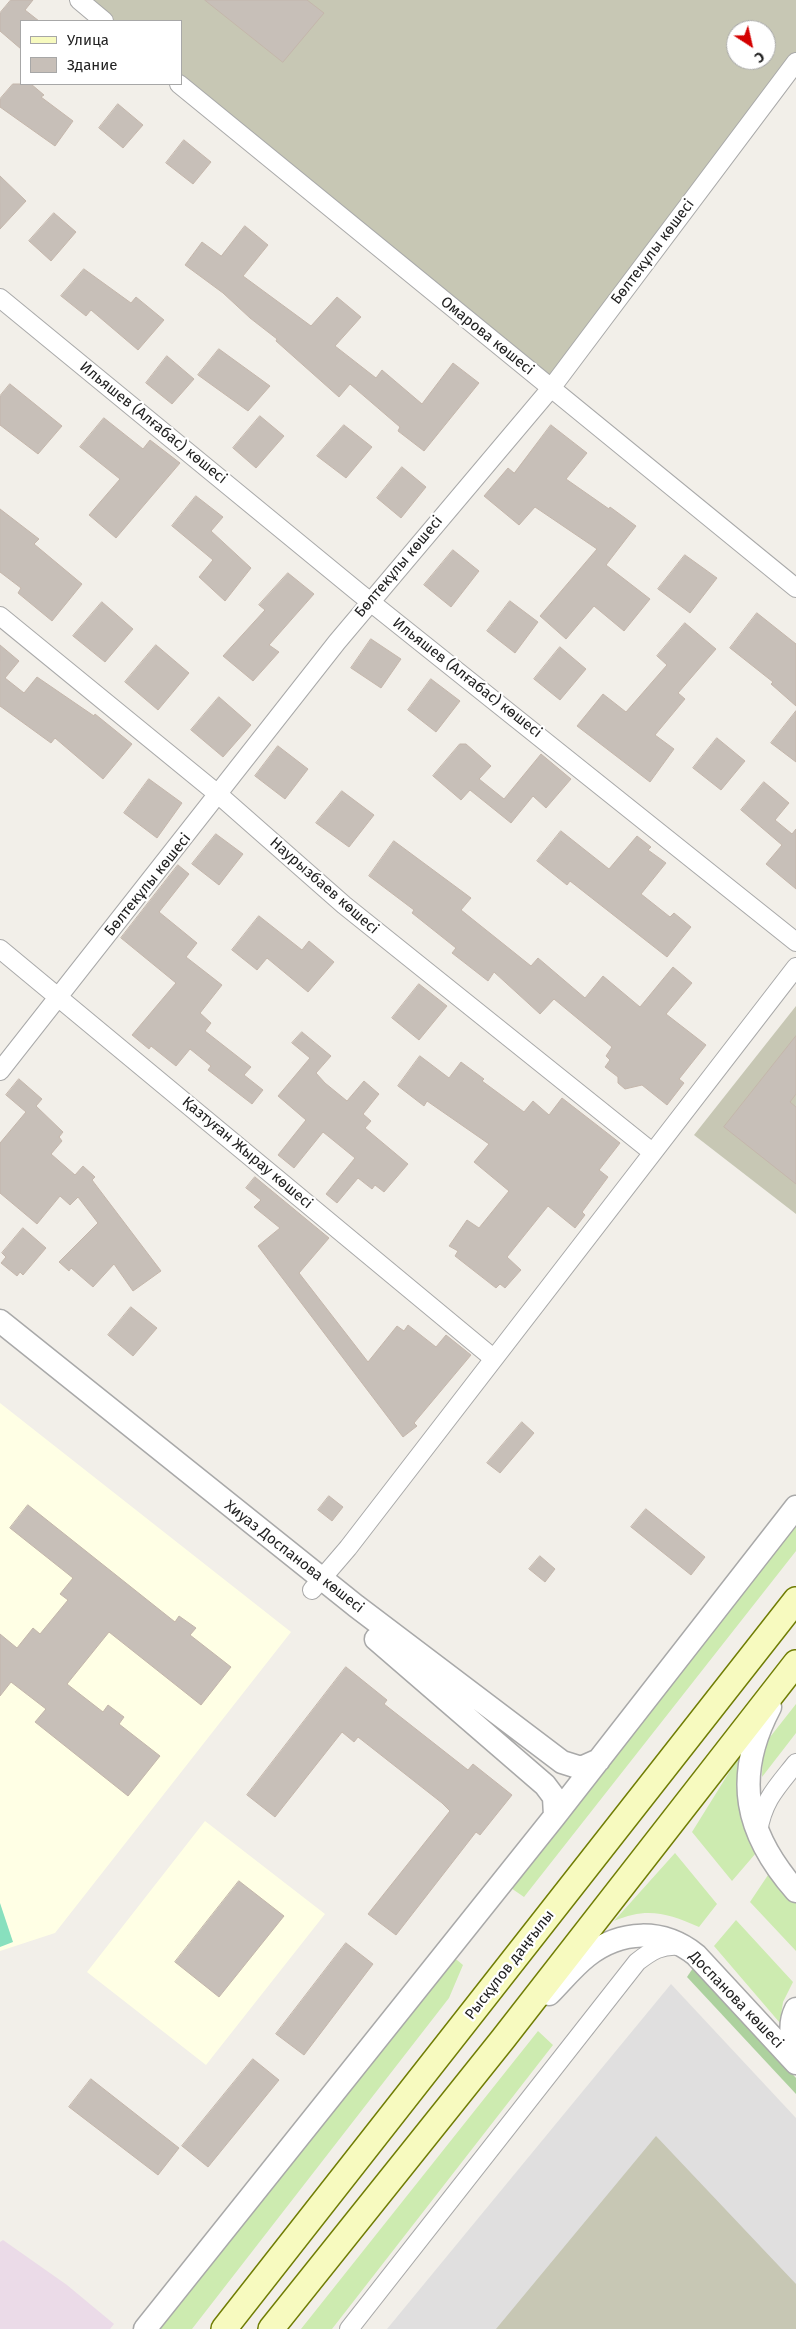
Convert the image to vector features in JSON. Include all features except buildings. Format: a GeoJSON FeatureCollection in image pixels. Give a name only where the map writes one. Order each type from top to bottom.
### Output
{"type":"FeatureCollection","features":[{"type":"Feature","properties":{"kind":"main road","name":"Рысқұлов даңғылы"},"geometry":{"type":"LineString","coordinates":[[224,2329],[796,1600]]}},
{"type":"Feature","properties":{"kind":"main road"},"geometry":{"type":"LineString","coordinates":[[271,2329],[503,2039],[791,1669]]}},
{"type":"Feature","properties":{"kind":"main road"},"geometry":{"type":"LineString","coordinates":[[271,2270],[299,2292]]}},
{"type":"Feature","properties":{"kind":"street"},"geometry":{"type":"LineString","coordinates":[[79,0],[103,20]]}},
{"type":"Feature","properties":{"kind":"street","name":"Бөлтекұлы көшесі"},"geometry":{"type":"LineString","coordinates":[[0,1071],[370,601],[552,387],[796,62]]}},
{"type":"Feature","properties":{"kind":"street","name":"Омарова көшесі"},"geometry":{"type":"LineString","coordinates":[[180,85],[796,588]]}},
{"type":"Feature","properties":{"kind":"street","name":"Ильяшев (Алғабас) көшесі"},"geometry":{"type":"LineString","coordinates":[[0,298],[370,601],[796,942]]}},
{"type":"Feature","properties":{"kind":"street","name":"Наурызбаев көшесі"},"geometry":{"type":"LineString","coordinates":[[0,616],[219,795],[344,905],[652,1152]]}},
{"type":"Feature","properties":{"kind":"street","name":"Қазтуған Жырау көшесі"},"geometry":{"type":"LineString","coordinates":[[0,949],[493,1358]]}},
{"type":"Feature","properties":{"kind":"street"},"geometry":{"type":"LineString","coordinates":[[317,1584],[348,1548],[796,967]]}},
{"type":"Feature","properties":{"kind":"street","name":"Хиуаз Доспанова көшесі"},"geometry":{"type":"LineString","coordinates":[[0,1321],[317,1584],[370,1634],[545,1785],[554,1798],[555,1816]]}},
{"type":"Feature","properties":{"kind":"street","name":"Хиуаз Доспанова көшесі"},"geometry":{"type":"LineString","coordinates":[[0,1338],[317,1584],[380,1624],[562,1762],[580,1768],[598,1760]]}},
{"type":"Feature","properties":{"kind":"street"},"geometry":{"type":"LineString","coordinates":[[145,2329],[555,1816],[796,1507]]}},
{"type":"Feature","properties":{"kind":"street"},"geometry":{"type":"LineString","coordinates":[[791,1669],[757,1731],[747,1782],[749,1799],[758,1832],[771,1860],[796,1891]]}},
{"type":"Feature","properties":{"kind":"street"},"geometry":{"type":"LineString","coordinates":[[758,1832],[761,1813],[765,1805],[796,1763]]}},
{"type":"Feature","properties":{"kind":"street","name":"Доспанова көшесі"},"geometry":{"type":"LineString","coordinates":[[503,2039],[587,1956],[607,1944],[626,1936],[646,1934],[664,1937],[684,1946],[696,1955],[796,2063]]}},
{"type":"Feature","properties":{"kind":"street"},"geometry":{"type":"LineString","coordinates":[[349,2329],[637,1962],[651,1951],[667,1945],[684,1946]]}},
{"type":"Feature","properties":{"kind":"street"},"geometry":{"type":"LineString","coordinates":[[796,2009],[792,2016],[791,2037],[796,2050]]}},
{"type":"Feature","properties":{"kind":"shaded area"},"geometry":{"type":"Polygon","coordinates":[[[82,0],[796,0],[796,68],[547,384],[182,83],[182,20],[107,20],[82,0]]]}},
{"type":"Feature","properties":{"kind":"shaded area"},"geometry":{"type":"Polygon","coordinates":[[[796,1006],[796,1214],[694,1135],[796,1006]]]}},
{"type":"Feature","properties":{"kind":"shaded area"},"geometry":{"type":"Polygon","coordinates":[[[0,1403],[291,1632],[55,1933],[0,1951],[0,1403]]]}},
{"type":"Feature","properties":{"kind":"shaded area"},"geometry":{"type":"Polygon","coordinates":[[[205,1821],[325,1914],[206,2065],[87,1972],[205,1821]]]}},
{"type":"Feature","properties":{"kind":"shaded area"},"geometry":{"type":"Polygon","coordinates":[[[671,1984],[796,2118],[796,2329],[387,2329],[671,1984]]]}},
{"type":"Feature","properties":{"kind":"shaded area"},"geometry":{"type":"Polygon","coordinates":[[[656,2136],[796,2284],[796,2329],[496,2329],[656,2136]]]}},
{"type":"Feature","properties":{"kind":"shaded area"},"geometry":{"type":"Polygon","coordinates":[[[3,2240],[67,2285],[114,2324],[110,2329],[0,2329],[0,2242],[3,2240]]]}},
{"type":"Feature","properties":{"kind":"green space"},"geometry":{"type":"Polygon","coordinates":[[[796,1518],[796,1551],[524,1897],[508,1886],[796,1518]]]}},
{"type":"Feature","properties":{"kind":"green space"},"geometry":{"type":"Polygon","coordinates":[[[796,1704],[796,1733],[762,1777],[763,1746],[796,1704]]]}},
{"type":"Feature","properties":{"kind":"green space"},"geometry":{"type":"Polygon","coordinates":[[[743,1750],[756,1853],[732,1881],[692,1832],[743,1750]]]}},
{"type":"Feature","properties":{"kind":"green space"},"geometry":{"type":"Polygon","coordinates":[[[675,1853],[717,1904],[699,1927],[667,1915],[647,1913],[614,1921],[675,1853]]]}},
{"type":"Feature","properties":{"kind":"green space"},"geometry":{"type":"Polygon","coordinates":[[[770,1872],[796,1902],[796,1951],[750,1902],[770,1872]]]}},
{"type":"Feature","properties":{"kind":"green space"},"geometry":{"type":"Polygon","coordinates":[[[0,1903],[13,1942],[0,1947],[0,1903]]]}},
{"type":"Feature","properties":{"kind":"green space"},"geometry":{"type":"Polygon","coordinates":[[[736,1920],[793,1982],[783,2002],[780,2023],[714,1946],[736,1920]]]}},
{"type":"Feature","properties":{"kind":"green space"},"geometry":{"type":"Polygon","coordinates":[[[451,1955],[463,1965],[449,1998],[192,2329],[159,2329],[451,1955]]]}},
{"type":"Feature","properties":{"kind":"green space"},"geometry":{"type":"Polygon","coordinates":[[[695,1965],[796,2078],[796,2094],[687,1977],[695,1965]]]}},
{"type":"Feature","properties":{"kind":"green space"},"geometry":{"type":"Polygon","coordinates":[[[538,2031],[553,2045],[332,2329],[301,2329],[538,2031]]]}}]}
